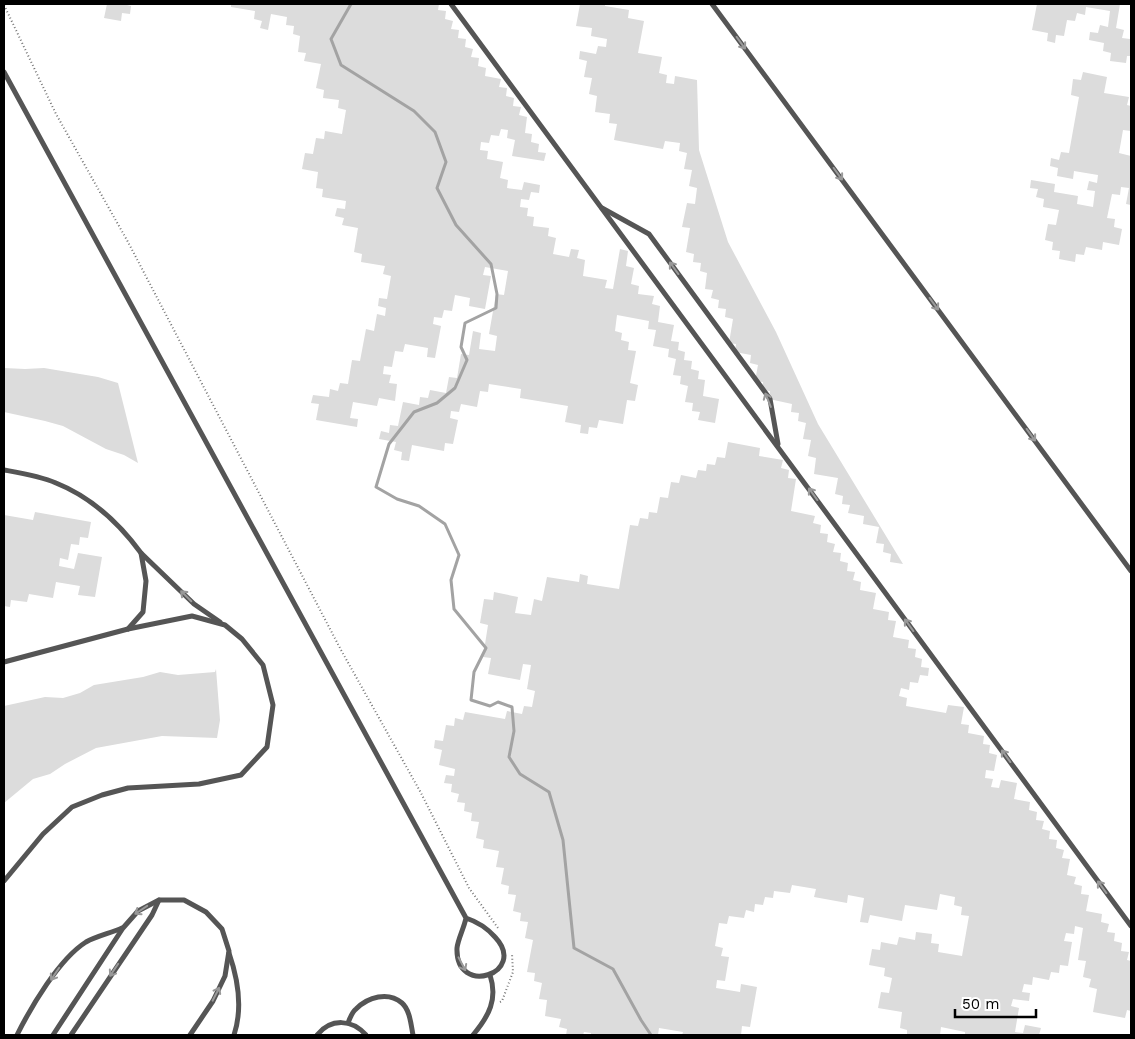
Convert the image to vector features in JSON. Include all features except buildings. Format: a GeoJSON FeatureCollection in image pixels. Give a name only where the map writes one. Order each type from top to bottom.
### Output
{"type":"FeatureCollection","features":[{"type":"Feature","properties":{"kind":"lane"},"geometry":{"type":"LineString","coordinates":[[451,4],[1131,926]]}},
{"type":"Feature","properties":{"kind":"lane"},"geometry":{"type":"LineString","coordinates":[[712,4],[1131,571]]}},
{"type":"Feature","properties":{"kind":"lane"},"geometry":{"type":"LineString","coordinates":[[4,72],[466,918],[457,947],[459,962],[467,973],[479,977],[490,975],[498,970],[504,958],[503,946],[486,928],[474,920],[466,918]]}},
{"type":"Feature","properties":{"kind":"lane"},"geometry":{"type":"LineString","coordinates":[[601,208],[649,234],[770,399],[778,448]]}},
{"type":"Feature","properties":{"kind":"lane"},"geometry":{"type":"LineString","coordinates":[[4,470],[56,482],[82,496],[110,517],[129,536],[141,553],[194,604],[242,639],[263,665],[273,705],[267,747],[241,775],[200,784],[128,788],[102,795],[72,807],[42,834],[4,881]]}},
{"type":"Feature","properties":{"kind":"lane"},"geometry":{"type":"LineString","coordinates":[[128,629],[143,612],[146,581],[141,553]]}},
{"type":"Feature","properties":{"kind":"lane"},"geometry":{"type":"LineString","coordinates":[[4,662],[128,629],[192,616],[225,625]]}},
{"type":"Feature","properties":{"kind":"lane"},"geometry":{"type":"LineString","coordinates":[[71,1035],[152,915],[159,900]]}},
{"type":"Feature","properties":{"kind":"lane"},"geometry":{"type":"LineString","coordinates":[[53,1035],[123,928],[138,911],[159,900],[184,900],[206,912],[222,929],[237,976],[239,1004],[234,1035]]}},
{"type":"Feature","properties":{"kind":"lane"},"geometry":{"type":"LineString","coordinates":[[18,1035],[27,1016],[63,962],[86,942],[123,928]]}},
{"type":"Feature","properties":{"kind":"lane"},"geometry":{"type":"LineString","coordinates":[[190,1035],[213,1001],[225,976],[229,951]]}},
{"type":"Feature","properties":{"kind":"lane"},"geometry":{"type":"LineString","coordinates":[[473,1035],[492,1005],[494,988],[490,975]]}},
{"type":"Feature","properties":{"kind":"lane"},"geometry":{"type":"LineString","coordinates":[[348,1023],[355,1010],[372,998],[389,996],[403,1003],[410,1017],[413,1035]]}},
{"type":"Feature","properties":{"kind":"lane"},"geometry":{"type":"LineString","coordinates":[[317,1035],[326,1026],[333,1023],[355,1025],[366,1035]]}},
{"type":"Feature","properties":{"kind":"path"},"geometry":{"type":"LineString","coordinates":[[4,5],[56,114],[128,242],[341,650],[421,794],[469,888],[502,932]]}},
{"type":"Feature","properties":{"kind":"path"},"geometry":{"type":"LineString","coordinates":[[492,1005],[502,1001],[513,972],[513,957],[510,948]]}},
{"type":"Feature","properties":{"kind":"shaded area"},"geometry":{"type":"Polygon","coordinates":[[[107,4],[131,6],[130,14],[122,13],[121,21],[104,18],[107,4]]]}},
{"type":"Feature","properties":{"kind":"shaded area"},"geometry":{"type":"Polygon","coordinates":[[[231,4],[439,4],[438,10],[446,11],[445,19],[453,21],[451,29],[459,30],[458,38],[466,39],[465,47],[473,49],[471,57],[479,58],[478,66],[486,68],[485,76],[501,79],[499,87],[507,88],[506,96],[514,98],[513,106],[521,107],[519,115],[527,117],[525,133],[532,134],[531,142],[539,144],[538,152],[546,153],[544,161],[512,156],[515,140],[507,138],[508,130],[501,129],[499,136],[491,135],[489,143],[481,142],[480,150],[488,151],[487,159],[503,162],[500,178],[508,180],[507,188],[522,190],[524,182],[540,185],[539,193],[531,192],[529,200],[521,199],[520,207],[528,208],[527,216],[534,217],[533,226],[549,228],[548,236],[556,238],[553,254],[569,257],[571,249],[579,250],[577,258],[585,260],[583,276],[607,280],[605,288],[613,289],[620,249],[628,251],[626,266],[634,268],[631,284],[639,286],[638,294],[654,296],[652,304],[660,306],[658,322],[674,325],[671,341],[679,342],[678,350],[685,352],[684,360],[692,361],[691,369],[699,371],[698,379],[705,380],[703,396],[719,399],[715,423],[698,420],[700,412],[692,411],[693,403],[685,402],[688,386],[680,384],[681,376],[673,375],[676,359],[668,357],[669,349],[653,346],[656,330],[648,329],[649,321],[617,315],[615,331],[622,333],[621,340],[629,342],[628,350],[636,351],[630,383],[638,385],[635,401],[627,400],[623,424],[599,420],[597,428],[589,427],[588,434],[580,433],[581,425],[565,422],[568,406],[520,398],[521,389],[489,384],[488,392],[480,391],[477,407],[461,404],[459,412],[451,411],[450,418],[458,420],[453,444],[445,443],[444,451],[412,445],[409,461],[401,460],[402,452],[394,450],[396,442],[379,439],[381,431],[389,433],[390,425],[398,426],[403,402],[419,405],[420,397],[428,398],[430,390],[446,393],[449,377],[457,378],[461,354],[469,355],[473,331],[481,333],[479,349],[495,351],[497,336],[489,334],[496,294],[504,295],[508,271],[485,267],[483,275],[491,276],[485,309],[469,306],[470,298],[455,295],[452,311],[444,310],[442,318],[434,317],[433,324],[441,326],[435,358],[427,357],[428,348],[405,344],[403,352],[395,351],[392,367],[384,366],[383,374],[391,375],[389,383],[397,384],[395,401],[379,398],[377,406],[353,402],[350,418],[358,419],[357,427],[316,420],[319,404],[311,403],[313,395],[329,397],[330,389],[338,391],[340,383],[348,384],[352,360],[360,361],[366,329],[374,331],[377,314],[385,316],[386,308],[378,306],[379,298],[387,299],[391,276],[383,274],[385,266],[361,262],[362,254],[354,252],[358,228],[342,225],[344,218],[335,216],[337,208],[345,209],[346,201],[322,197],[323,189],[316,188],[318,172],[302,169],[305,153],[313,154],[316,138],[324,139],[325,131],[342,134],[346,110],[338,108],[339,100],[323,98],[324,90],[316,88],[321,64],[304,61],[306,53],[298,52],[300,36],[293,34],[294,26],[286,25],[287,17],[271,14],[268,30],[260,28],[262,21],[254,19],[255,11],[231,7],[231,4]]]}},
{"type":"Feature","properties":{"kind":"shaded area"},"geometry":{"type":"Polygon","coordinates":[[[580,4],[605,4],[605,6],[629,10],[628,18],[644,21],[638,53],[662,57],[659,73],[667,75],[666,83],[674,84],[675,76],[697,80],[699,150],[728,242],[776,332],[818,424],[903,564],[890,562],[891,554],[883,552],[884,544],[876,543],[879,527],[863,524],[864,516],[848,513],[850,505],[842,504],[843,496],[835,494],[838,478],[814,474],[816,458],[808,456],[811,440],[803,439],[806,423],[798,421],[799,413],[791,412],[792,404],[769,399],[770,391],[762,390],[763,382],[755,381],[758,365],[750,363],[751,355],[735,352],[736,344],[729,343],[733,319],[725,317],[726,309],[718,308],[719,300],[711,298],[713,290],[705,289],[707,273],[700,271],[701,263],[693,262],[694,254],[686,252],[690,228],[682,227],[687,203],[695,204],[697,188],[689,186],[692,170],[684,169],[687,153],[679,151],[680,143],[665,141],[663,149],[614,140],[617,124],[609,123],[610,114],[595,112],[597,96],[589,94],[592,78],[584,77],[587,61],[579,59],[580,51],[596,54],[598,46],[606,47],[607,39],[591,36],[592,28],[576,26],[580,4]]]}},
{"type":"Feature","properties":{"kind":"shaded area"},"geometry":{"type":"Polygon","coordinates":[[[1037,4],[1120,4],[1116,28],[1124,30],[1122,38],[1130,39],[1131,33],[1131,56],[1127,56],[1126,63],[1110,61],[1111,53],[1103,51],[1104,43],[1089,40],[1090,32],[1098,33],[1100,25],[1108,27],[1110,11],[1086,7],[1085,15],[1077,13],[1075,21],[1067,20],[1064,36],[1056,35],[1055,43],[1047,41],[1048,33],[1032,30],[1037,4]]]}},
{"type":"Feature","properties":{"kind":"shaded area"},"geometry":{"type":"Polygon","coordinates":[[[1083,72],[1107,77],[1104,93],[1129,97],[1127,105],[1131,106],[1131,131],[1123,130],[1119,153],[1131,156],[1131,205],[1126,204],[1129,188],[1121,187],[1120,195],[1112,194],[1107,218],[1115,219],[1114,227],[1122,229],[1119,245],[1103,242],[1102,250],[1086,247],[1084,255],[1076,254],[1075,262],[1059,259],[1060,251],[1052,250],[1053,242],[1045,240],[1048,224],[1056,225],[1059,210],[1043,207],[1044,199],[1036,197],[1038,189],[1030,188],[1031,180],[1055,184],[1054,192],[1078,196],[1077,204],[1093,207],[1095,191],[1087,190],[1089,181],[1097,183],[1098,175],[1074,171],[1073,179],[1057,176],[1058,168],[1050,166],[1051,158],[1059,160],[1061,152],[1069,153],[1079,97],[1071,95],[1073,79],[1081,80],[1083,72]]]}},
{"type":"Feature","properties":{"kind":"shaded area"},"geometry":{"type":"Polygon","coordinates":[[[4,368],[44,368],[98,377],[118,383],[138,463],[124,455],[106,449],[63,426],[4,412],[4,368]]]}},
{"type":"Feature","properties":{"kind":"shaded area"},"geometry":{"type":"Polygon","coordinates":[[[728,442],[760,448],[759,456],[783,460],[781,468],[789,470],[788,478],[796,479],[791,511],[815,516],[813,523],[821,525],[820,533],[828,534],[827,542],[835,544],[833,552],[841,553],[840,561],[848,563],[847,571],[855,572],[853,580],[861,582],[860,590],[876,593],[873,609],[889,612],[888,620],[896,621],[893,637],[909,640],[908,648],[916,649],[915,657],[922,659],[921,667],[929,668],[928,676],[920,675],[918,683],[910,682],[909,690],[901,688],[899,696],[907,698],[906,706],[946,713],[948,705],[964,707],[961,724],[969,725],[968,733],[984,736],[983,744],[990,745],[989,753],[997,755],[994,771],[986,770],[985,778],[993,779],[991,787],[999,788],[1001,780],[1017,783],[1014,799],[1030,802],[1029,810],[1037,812],[1036,820],[1044,821],[1042,829],[1050,831],[1049,839],[1057,840],[1056,848],[1064,850],[1062,858],[1070,859],[1067,875],[1076,877],[1074,884],[1082,886],[1081,894],[1089,895],[1086,911],[1102,914],[1101,922],[1109,924],[1107,932],[1115,933],[1114,941],[1122,943],[1121,951],[1129,952],[1127,960],[1131,961],[1131,1011],[1127,1010],[1125,1018],[1093,1012],[1097,989],[1089,987],[1091,979],[1083,977],[1086,961],[1078,960],[1083,928],[1075,926],[1074,934],[1066,933],[1064,941],[1072,942],[1068,966],[1060,965],[1059,973],[1051,972],[1049,980],[1033,977],[1032,985],[1024,984],[1022,992],[1030,993],[1029,1001],[1013,999],[1011,1006],[1019,1008],[1015,1032],[1023,1033],[1025,1025],[1041,1028],[1039,1035],[965,1035],[965,1032],[941,1027],[940,1035],[907,1035],[907,1030],[900,1028],[902,1012],[878,1008],[881,992],[889,993],[892,978],[884,976],[885,968],[869,965],[872,949],[880,950],[881,942],[897,945],[899,937],[915,940],[916,932],[932,934],[931,943],[939,944],[938,952],[962,956],[969,916],[961,915],[962,907],[954,905],[955,897],[940,894],[937,910],[905,905],[902,921],[870,915],[868,923],[860,922],[864,898],[848,895],[847,903],[814,897],[816,889],[792,885],[790,893],[774,891],[773,898],[765,897],[763,905],[755,904],[754,912],[746,910],[744,918],[729,916],[727,924],[719,923],[715,946],[723,948],[721,956],[729,957],[725,981],[717,980],[716,988],[740,992],[741,984],[757,987],[750,1027],[742,1026],[741,1035],[682,1035],[683,1032],[659,1028],[658,1035],[591,1035],[591,1033],[584,1032],[583,1035],[566,1035],[567,1029],[559,1027],[561,1019],[545,1016],[547,1000],[539,999],[542,983],[534,981],[535,973],[527,972],[533,940],[525,938],[528,922],[520,921],[521,913],[513,911],[516,895],[508,894],[509,886],[501,884],[504,868],[496,867],[499,851],[483,848],[484,840],[476,838],[479,822],[471,821],[472,813],[464,811],[465,803],[457,802],[459,794],[451,792],[452,784],[444,783],[446,775],[454,776],[455,769],[439,765],[442,750],[434,748],[435,740],[443,741],[446,725],[454,726],[455,718],[463,720],[465,712],[505,719],[507,711],[522,714],[524,706],[532,707],[535,691],[527,689],[531,665],[523,664],[520,680],[488,674],[491,658],[483,657],[488,625],[480,623],[484,599],[493,600],[494,592],[518,597],[515,613],[531,615],[534,599],[542,601],[547,577],[579,582],[580,574],[588,576],[587,584],[619,589],[630,525],[638,526],[640,518],[648,519],[649,512],[657,513],[660,497],[668,498],[671,482],[679,483],[681,475],[696,478],[698,470],[706,471],[707,464],[715,465],[717,457],[725,458],[728,442]]]}},
{"type":"Feature","properties":{"kind":"shaded area"},"geometry":{"type":"Polygon","coordinates":[[[35,512],[91,522],[88,538],[80,537],[79,545],[71,544],[68,560],[60,558],[59,566],[74,569],[78,553],[102,557],[95,597],[78,595],[80,586],[56,582],[53,598],[29,594],[27,602],[11,600],[10,607],[4,606],[4,515],[33,520],[35,512]]]}},
{"type":"Feature","properties":{"kind":"shaded area"},"geometry":{"type":"Polygon","coordinates":[[[216,669],[220,720],[217,738],[162,736],[96,748],[50,774],[33,779],[4,803],[4,706],[45,697],[63,698],[80,693],[94,685],[143,677],[160,672],[178,675],[215,672],[216,669]]]}},
{"type":"Feature","properties":{"kind":"waterway"},"geometry":{"type":"LineString","coordinates":[[351,4],[331,39],[341,65],[414,111],[435,132],[446,162],[437,188],[456,225],[491,264],[497,294],[496,308],[465,323],[461,347],[467,360],[455,388],[437,403],[414,412],[389,444],[376,487],[397,499],[419,506],[445,524],[459,555],[451,580],[454,609],[486,648],[474,672],[471,700],[490,706],[498,702],[512,707],[514,731],[509,757],[520,774],[549,792],[563,840],[574,948],[613,969],[651,1035]]}}]}
